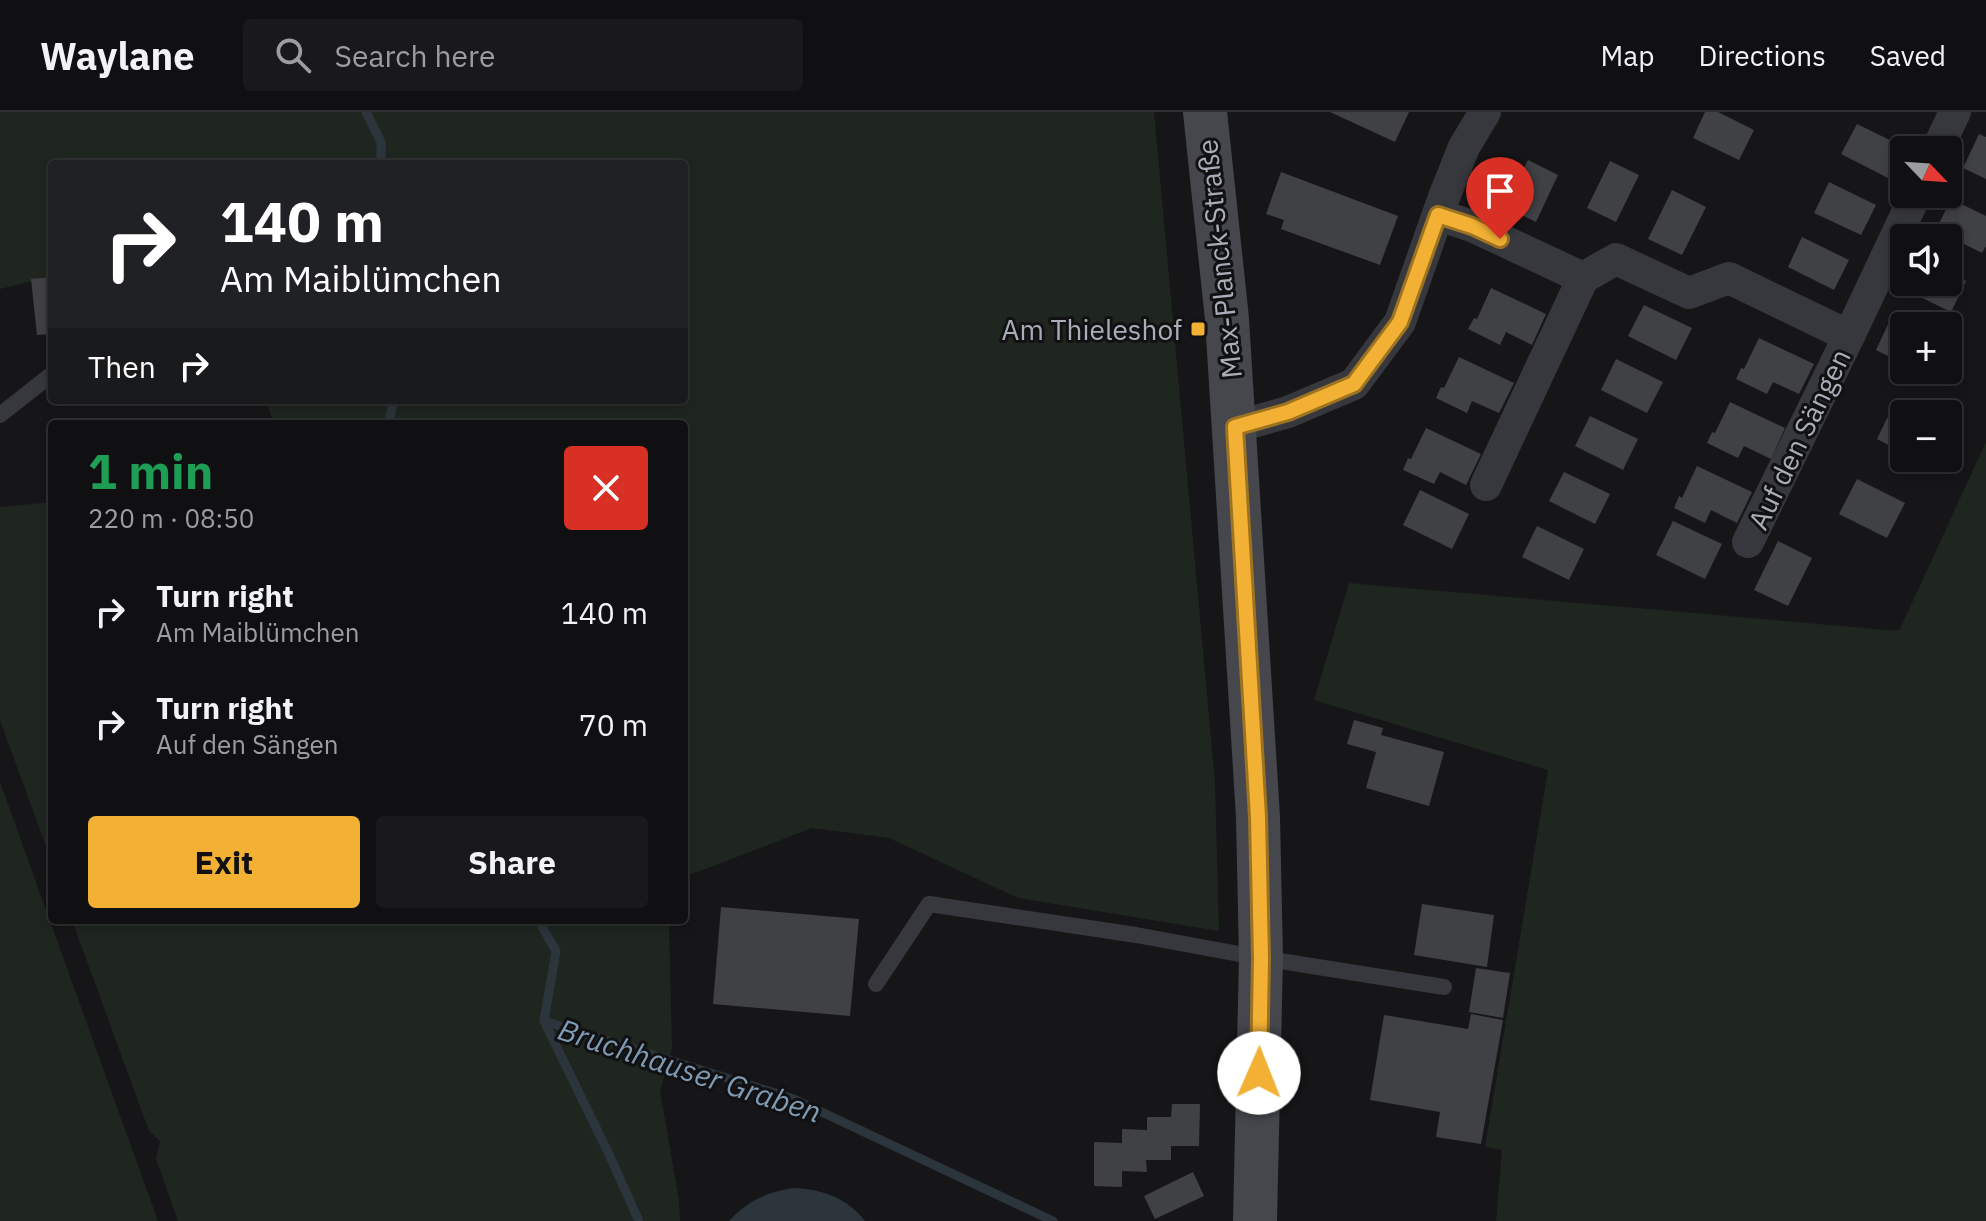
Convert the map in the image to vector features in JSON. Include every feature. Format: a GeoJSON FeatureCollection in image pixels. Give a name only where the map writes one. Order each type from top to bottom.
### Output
{"type":"FeatureCollection","features":[{"type":"Feature","properties":{"kind":"street","name":"Max-Planck-Straße"},"geometry":{"type":"LineString","coordinates":[[1205,112],[1227,319],[1258,817],[1261,958],[1255,1221]]}},
{"type":"Feature","properties":{"kind":"street"},"geometry":{"type":"LineString","coordinates":[[1235,427],[1288,412],[1354,384],[1400,322],[1464,147],[1485,112]]}},
{"type":"Feature","properties":{"kind":"street"},"geometry":{"type":"LineString","coordinates":[[1944,136],[1955,112]]}},
{"type":"Feature","properties":{"kind":"street","name":"Auf den Sängen"},"geometry":{"type":"LineString","coordinates":[[1748,542],[1909,208]]}},
{"type":"Feature","properties":{"kind":"street"},"geometry":{"type":"LineString","coordinates":[[1438,215],[1472,226],[1583,278],[1486,485]]}},
{"type":"Feature","properties":{"kind":"street","name":"Auf den Sängen"},"geometry":{"type":"LineString","coordinates":[[1583,278],[1616,259],[1689,293],[1729,278],[1849,336]]}},
{"type":"Feature","properties":{"kind":"lane"},"geometry":{"type":"LineString","coordinates":[[0,415],[48,377]]}},
{"type":"Feature","properties":{"kind":"lane"},"geometry":{"type":"LineString","coordinates":[[876,984],[929,904],[1444,987]]}},
{"type":"Feature","properties":{"kind":"shaded area"},"geometry":{"type":"Polygon","coordinates":[[[0,112],[1154,112],[1215,783],[1219,931],[1018,898],[889,838],[812,828],[688,875],[688,420],[273,420],[267,404],[688,404],[688,160],[48,160],[48,277],[0,289],[0,112]]]}},
{"type":"Feature","properties":{"kind":"shaded area"},"geometry":{"type":"Polygon","coordinates":[[[1986,442],[1986,1221],[1496,1221],[1502,1150],[1485,1147],[1548,770],[1314,700],[1349,583],[1899,631],[1986,442]]]}},
{"type":"Feature","properties":{"kind":"shaded area"},"geometry":{"type":"Polygon","coordinates":[[[48,502],[48,852],[0,720],[0,507],[48,502]]]}},
{"type":"Feature","properties":{"kind":"shaded area"},"geometry":{"type":"Polygon","coordinates":[[[0,782],[48,915],[48,924],[51,924],[158,1221],[0,1221],[0,782]]]}},
{"type":"Feature","properties":{"kind":"shaded area"},"geometry":{"type":"Polygon","coordinates":[[[73,924],[669,924],[672,1049],[660,1091],[680,1221],[178,1221],[156,1159],[160,1141],[149,1131],[73,924]]]}},
{"type":"Feature","properties":{"kind":"shaded area"},"geometry":{"type":"Polygon","coordinates":[[[793,1188],[833,1196],[850,1206],[865,1221],[729,1221],[758,1198],[793,1188]]]}},
{"type":"Feature","properties":{"kind":"building"},"geometry":{"type":"Polygon","coordinates":[[[1330,112],[1409,112],[1395,142],[1330,112]]]}},
{"type":"Feature","properties":{"kind":"building"},"geometry":{"type":"Polygon","coordinates":[[[1705,112],[1718,112],[1754,130],[1739,160],[1693,138],[1705,112]]]}},
{"type":"Feature","properties":{"kind":"building"},"geometry":{"type":"Polygon","coordinates":[[[1857,124],[1890,140],[1890,174],[1888,178],[1841,154],[1857,124]]]}},
{"type":"Feature","properties":{"kind":"building"},"geometry":{"type":"Polygon","coordinates":[[[1979,134],[1986,137],[1986,179],[1963,168],[1979,134]]]}},
{"type":"Feature","properties":{"kind":"building"},"geometry":{"type":"Polygon","coordinates":[[[1528,160],[1558,175],[1536,222],[1505,207],[1528,160]]]}},
{"type":"Feature","properties":{"kind":"building"},"geometry":{"type":"Polygon","coordinates":[[[1610,161],[1639,175],[1616,222],[1587,208],[1610,161]]]}},
{"type":"Feature","properties":{"kind":"building"},"geometry":{"type":"Polygon","coordinates":[[[1281,172],[1398,216],[1380,265],[1281,229],[1284,220],[1266,214],[1281,172]]]}},
{"type":"Feature","properties":{"kind":"building"},"geometry":{"type":"Polygon","coordinates":[[[1829,182],[1876,205],[1861,235],[1814,213],[1829,182]]]}},
{"type":"Feature","properties":{"kind":"building"},"geometry":{"type":"Polygon","coordinates":[[[1672,190],[1706,207],[1682,255],[1648,239],[1672,190]]]}},
{"type":"Feature","properties":{"kind":"building"},"geometry":{"type":"Polygon","coordinates":[[[1962,204],[1986,216],[1986,246],[1982,253],[1962,243],[1962,224],[1939,224],[1947,208],[1962,208],[1962,204]]]}},
{"type":"Feature","properties":{"kind":"building"},"geometry":{"type":"Polygon","coordinates":[[[1802,237],[1849,260],[1834,290],[1788,267],[1802,237]]]}},
{"type":"Feature","properties":{"kind":"building"},"geometry":{"type":"Polygon","coordinates":[[[48,277],[48,334],[37,335],[31,279],[48,277]]]}},
{"type":"Feature","properties":{"kind":"building"},"geometry":{"type":"Polygon","coordinates":[[[1491,288],[1546,314],[1532,345],[1506,332],[1500,345],[1468,329],[1474,318],[1477,319],[1491,288]]]}},
{"type":"Feature","properties":{"kind":"building"},"geometry":{"type":"Polygon","coordinates":[[[1918,296],[1959,296],[1951,312],[1918,296]]]}},
{"type":"Feature","properties":{"kind":"building"},"geometry":{"type":"Polygon","coordinates":[[[1644,305],[1692,328],[1676,360],[1628,336],[1644,305]]]}},
{"type":"Feature","properties":{"kind":"building"},"geometry":{"type":"Polygon","coordinates":[[[1890,320],[1890,357],[1876,350],[1890,320]]]}},
{"type":"Feature","properties":{"kind":"building"},"geometry":{"type":"Polygon","coordinates":[[[1759,338],[1814,364],[1799,394],[1773,382],[1767,394],[1736,379],[1759,338]]]}},
{"type":"Feature","properties":{"kind":"building"},"geometry":{"type":"Polygon","coordinates":[[[1459,357],[1514,383],[1499,413],[1472,401],[1467,413],[1436,398],[1459,357]]]}},
{"type":"Feature","properties":{"kind":"building"},"geometry":{"type":"Polygon","coordinates":[[[1616,359],[1663,382],[1647,413],[1601,390],[1616,359]]]}},
{"type":"Feature","properties":{"kind":"building"},"geometry":{"type":"Polygon","coordinates":[[[1730,402],[1785,428],[1771,459],[1744,446],[1738,458],[1707,443],[1730,402]]]}},
{"type":"Feature","properties":{"kind":"building"},"geometry":{"type":"Polygon","coordinates":[[[1890,412],[1890,446],[1877,439],[1890,412]]]}},
{"type":"Feature","properties":{"kind":"building"},"geometry":{"type":"Polygon","coordinates":[[[1590,416],[1638,439],[1623,470],[1575,446],[1590,416]]]}},
{"type":"Feature","properties":{"kind":"building"},"geometry":{"type":"Polygon","coordinates":[[[1426,428],[1481,454],[1466,485],[1440,472],[1434,484],[1403,470],[1426,428]]]}},
{"type":"Feature","properties":{"kind":"building"},"geometry":{"type":"Polygon","coordinates":[[[1697,466],[1752,492],[1737,523],[1711,510],[1705,523],[1674,508],[1697,466]]]}},
{"type":"Feature","properties":{"kind":"building"},"geometry":{"type":"Polygon","coordinates":[[[1564,472],[1610,494],[1595,524],[1549,501],[1564,472]]]}},
{"type":"Feature","properties":{"kind":"building"},"geometry":{"type":"Polygon","coordinates":[[[1857,479],[1905,503],[1887,538],[1839,514],[1857,479]]]}},
{"type":"Feature","properties":{"kind":"building"},"geometry":{"type":"Polygon","coordinates":[[[1420,490],[1469,514],[1452,549],[1403,525],[1420,490]]]}},
{"type":"Feature","properties":{"kind":"building"},"geometry":{"type":"Polygon","coordinates":[[[1673,521],[1722,544],[1705,579],[1656,555],[1673,521]]]}},
{"type":"Feature","properties":{"kind":"building"},"geometry":{"type":"Polygon","coordinates":[[[1537,526],[1584,549],[1569,580],[1522,557],[1537,526]]]}},
{"type":"Feature","properties":{"kind":"building"},"geometry":{"type":"Polygon","coordinates":[[[1778,541],[1812,558],[1788,606],[1754,590],[1778,541]]]}},
{"type":"Feature","properties":{"kind":"building"},"geometry":{"type":"Polygon","coordinates":[[[1354,720],[1383,728],[1381,735],[1444,752],[1429,806],[1366,788],[1376,752],[1347,744],[1354,720]]]}},
{"type":"Feature","properties":{"kind":"building"},"geometry":{"type":"Polygon","coordinates":[[[1422,904],[1494,915],[1487,967],[1414,955],[1422,904]]]}},
{"type":"Feature","properties":{"kind":"building"},"geometry":{"type":"Polygon","coordinates":[[[721,907],[859,919],[850,1016],[713,1004],[721,907]]]}},
{"type":"Feature","properties":{"kind":"building"},"geometry":{"type":"Polygon","coordinates":[[[1476,968],[1510,973],[1503,1018],[1469,1012],[1476,968]]]}},
{"type":"Feature","properties":{"kind":"building"},"geometry":{"type":"Polygon","coordinates":[[[1471,1014],[1503,1020],[1481,1144],[1436,1137],[1440,1112],[1370,1100],[1384,1015],[1468,1029],[1471,1014]]]}},
{"type":"Feature","properties":{"kind":"building"},"geometry":{"type":"Polygon","coordinates":[[[1172,1104],[1200,1104],[1199,1146],[1171,1146],[1171,1160],[1146,1160],[1147,1172],[1122,1171],[1122,1187],[1094,1186],[1094,1142],[1122,1143],[1122,1129],[1147,1130],[1147,1117],[1171,1117],[1172,1104]]]}},
{"type":"Feature","properties":{"kind":"building"},"geometry":{"type":"Polygon","coordinates":[[[1193,1172],[1204,1196],[1155,1219],[1144,1196],[1193,1172]]]}},
{"type":"Feature","properties":{"kind":"waterway"},"geometry":{"type":"LineString","coordinates":[[366,112],[381,142],[381,160]]}},
{"type":"Feature","properties":{"kind":"waterway"},"geometry":{"type":"LineString","coordinates":[[389,420],[393,404]]}},
{"type":"Feature","properties":{"kind":"waterway"},"geometry":{"type":"LineString","coordinates":[[540,924],[556,951],[544,1021],[639,1221]]}},
{"type":"Feature","properties":{"kind":"waterway","name":"Bruchhauser Graben"},"geometry":{"type":"LineString","coordinates":[[544,1021],[794,1099],[1053,1221]]}},
{"type":"Feature","properties":{"kind":"place","name":"Am Thieleshof"},"geometry":{"type":"Point","coordinates":[1198,329]}},
{"type":"Feature","properties":{"kind":"route"},"geometry":{"type":"LineString","coordinates":[[1259,1073],[1261,958],[1258,817],[1235,427],[1288,412],[1354,384],[1400,322],[1438,215],[1500,239]]}}]}
